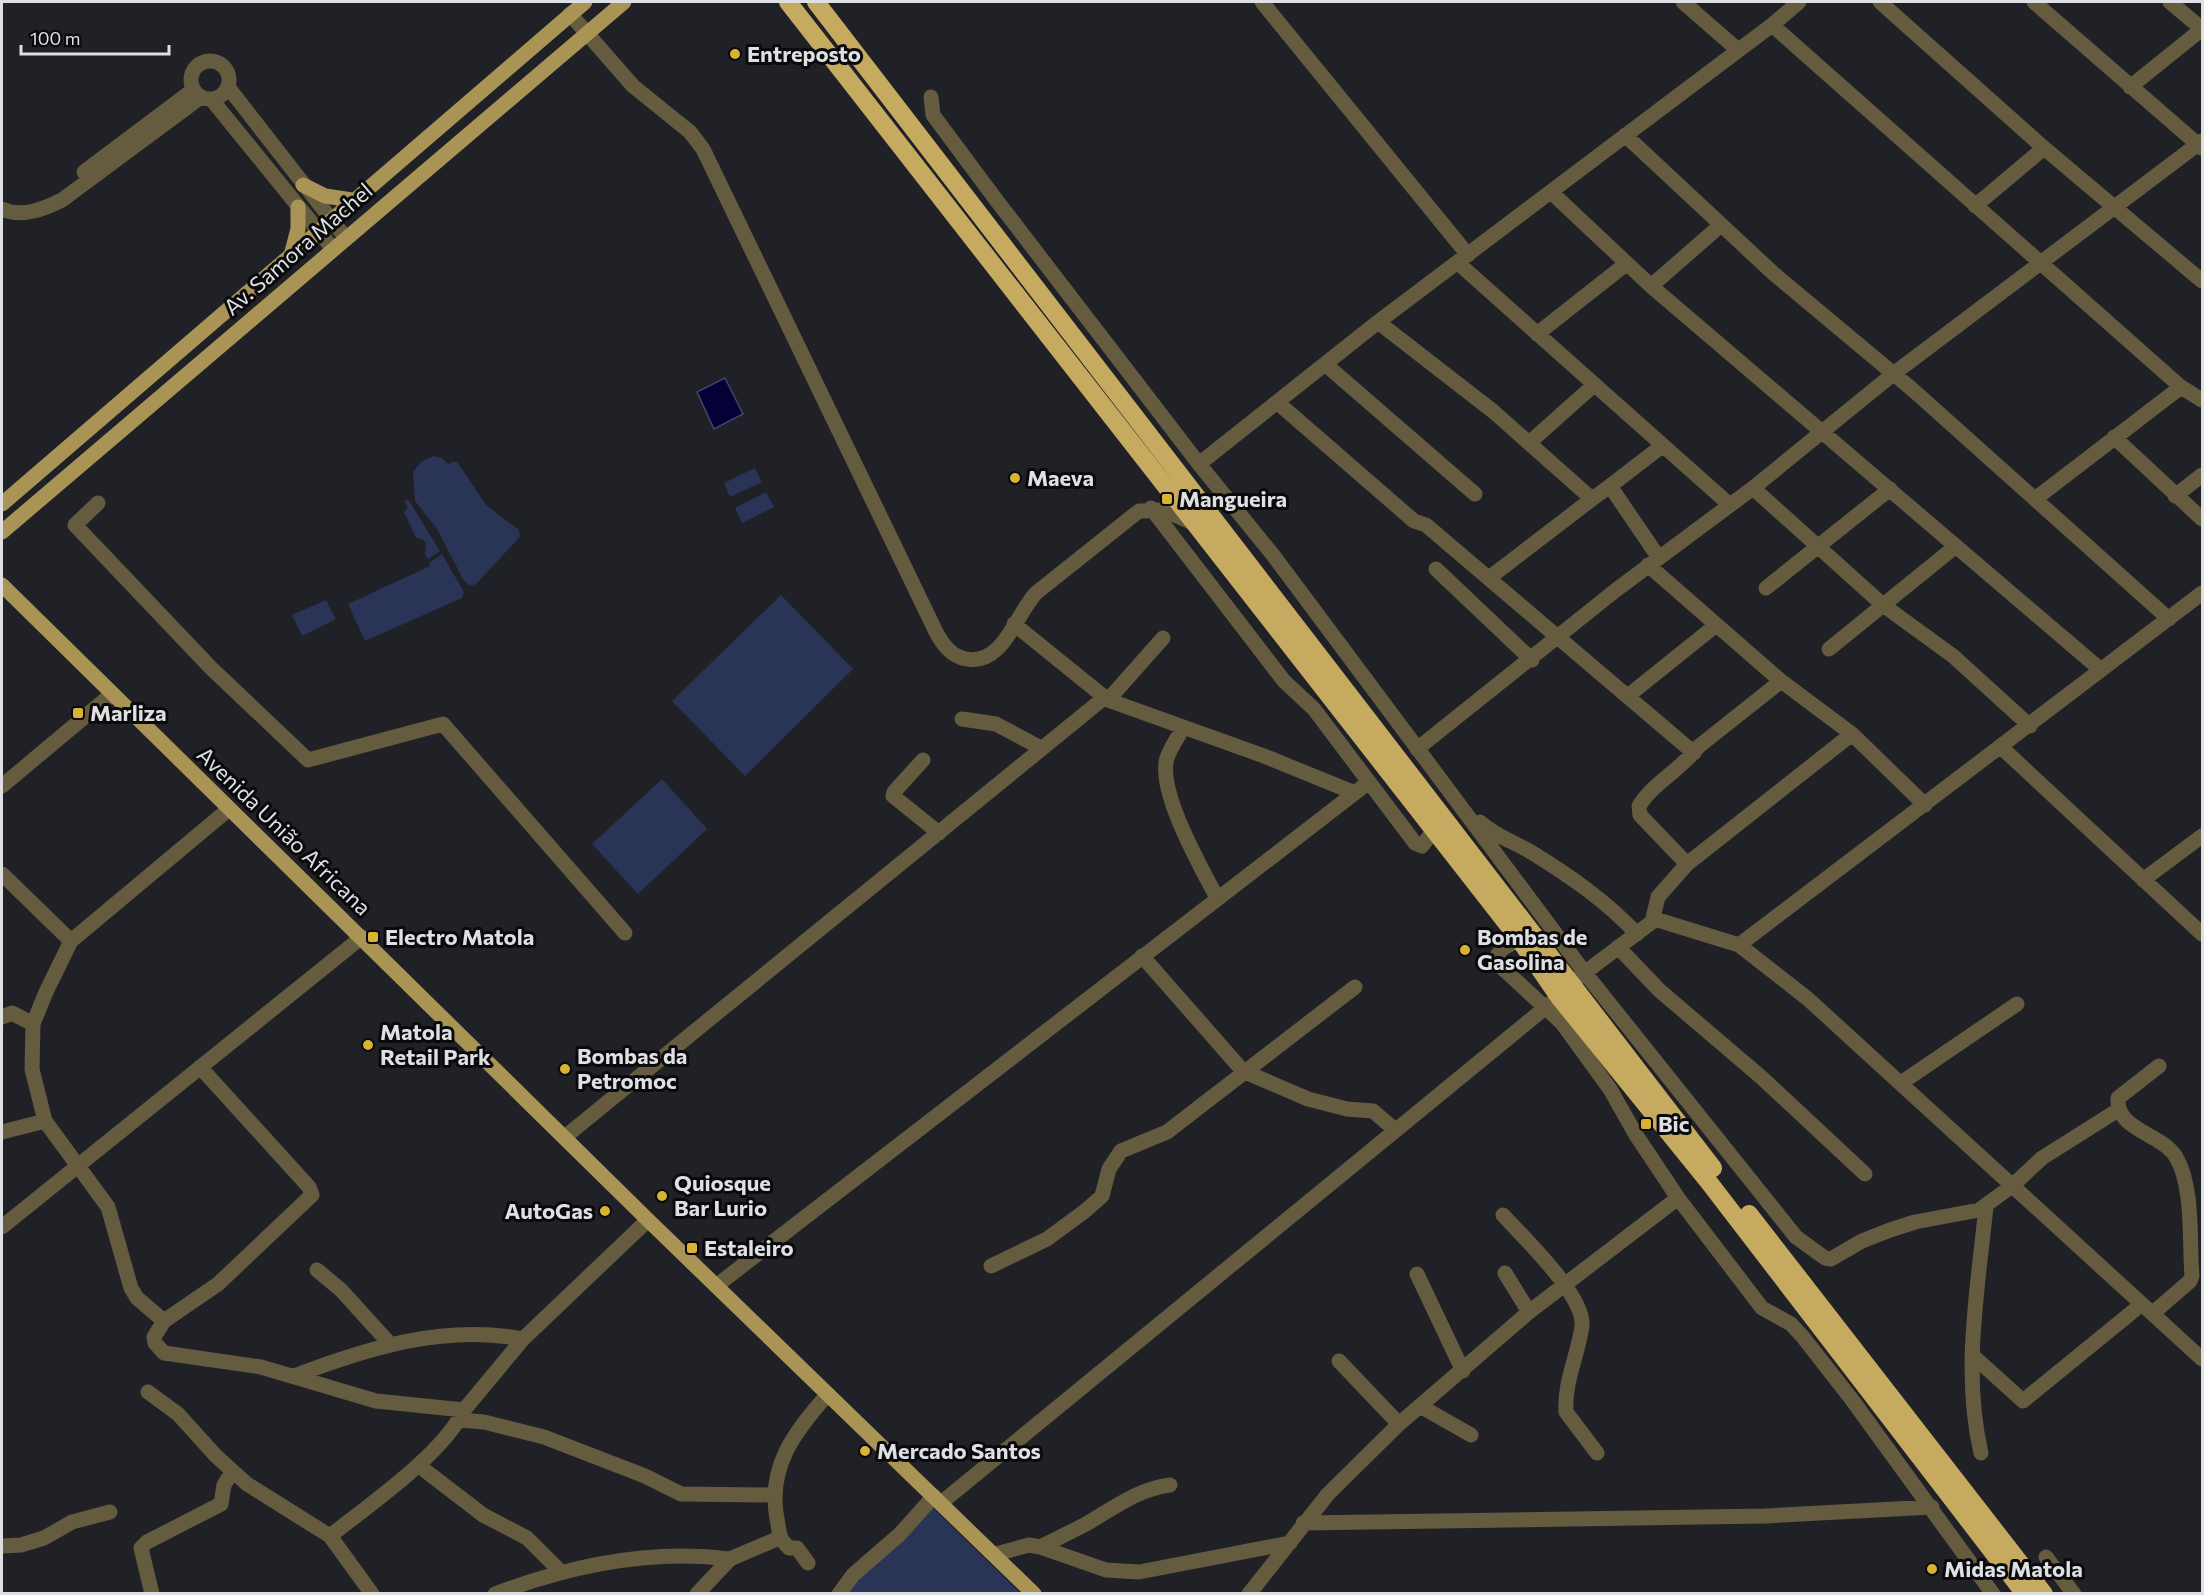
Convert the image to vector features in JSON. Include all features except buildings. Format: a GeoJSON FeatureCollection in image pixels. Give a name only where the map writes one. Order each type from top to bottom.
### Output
{"type":"FeatureCollection","features":[{"type":"Feature","properties":{"kind":"highway"},"geometry":{"type":"LineString","coordinates":[[788,2],[1519,939],[1558,996],[1857,1353],[2044,1593]]}},
{"type":"Feature","properties":{"kind":"highway"},"geometry":{"type":"LineString","coordinates":[[817,2],[1558,996],[1655,1115],[2025,1593]]}},
{"type":"Feature","properties":{"kind":"main road","name":"Av. Samora Machel"},"geometry":{"type":"LineString","coordinates":[[2,504],[352,200],[585,2]]}},
{"type":"Feature","properties":{"kind":"main road","name":"Av. Samora Machel"},"geometry":{"type":"LineString","coordinates":[[2,532],[345,237],[624,2]]}},
{"type":"Feature","properties":{"kind":"main road"},"geometry":{"type":"LineString","coordinates":[[303,185],[325,196],[352,200]]}},
{"type":"Feature","properties":{"kind":"main road"},"geometry":{"type":"LineString","coordinates":[[292,252],[298,229],[298,207]]}},
{"type":"Feature","properties":{"kind":"main road","name":"Avenida União Africana"},"geometry":{"type":"LineString","coordinates":[[2,585],[566,1136],[648,1220],[1034,1593]]}},
{"type":"Feature","properties":{"kind":"street"},"geometry":{"type":"LineString","coordinates":[[1262,2],[1463,259],[1537,334],[1730,505]]}},
{"type":"Feature","properties":{"kind":"street"},"geometry":{"type":"LineString","coordinates":[[1683,2],[1738,51]]}},
{"type":"Feature","properties":{"kind":"street"},"geometry":{"type":"LineString","coordinates":[[1199,464],[1377,322],[1552,193],[1799,2]]}},
{"type":"Feature","properties":{"kind":"street"},"geometry":{"type":"LineString","coordinates":[[1880,2],[2044,148],[2202,281]]}},
{"type":"Feature","properties":{"kind":"street"},"geometry":{"type":"LineString","coordinates":[[1417,749],[1654,562],[1753,488],[1892,375],[2043,264],[2114,207],[2201,145],[2130,87],[2034,2]]}},
{"type":"Feature","properties":{"kind":"street"},"geometry":{"type":"LineString","coordinates":[[2130,87],[2202,29],[2170,2]]}},
{"type":"Feature","properties":{"kind":"street"},"geometry":{"type":"LineString","coordinates":[[570,14],[633,86],[690,132],[703,149],[943,645],[964,659],[978,660],[990,656],[1003,645],[1022,608],[1036,593],[1131,515],[1151,508],[1163,510],[1197,524]]}},
{"type":"Feature","properties":{"kind":"street"},"geometry":{"type":"LineString","coordinates":[[1772,25],[2181,387],[2202,400]]}},
{"type":"Feature","properties":{"kind":"street"},"geometry":{"type":"LineString","coordinates":[[2,200],[26,205],[41,202],[202,96],[222,96],[228,87],[229,76],[224,66],[214,61],[203,62],[194,69],[191,79],[202,96],[333,249]]}},
{"type":"Feature","properties":{"kind":"street"},"geometry":{"type":"LineString","coordinates":[[228,87],[345,237]]}},
{"type":"Feature","properties":{"kind":"street"},"geometry":{"type":"LineString","coordinates":[[2,209],[23,213],[42,210],[62,200],[202,96]]}},
{"type":"Feature","properties":{"kind":"street"},"geometry":{"type":"LineString","coordinates":[[931,97],[933,115],[1199,464],[1273,555],[1585,973],[1796,1237],[1825,1258],[1831,1259],[1862,1241],[1890,1230],[1986,1206],[2042,1158],[2118,1110]]}},
{"type":"Feature","properties":{"kind":"street"},"geometry":{"type":"LineString","coordinates":[[1625,135],[1721,225],[1892,375],[1913,390],[2169,619]]}},
{"type":"Feature","properties":{"kind":"street"},"geometry":{"type":"LineString","coordinates":[[1975,206],[2044,148]]}},
{"type":"Feature","properties":{"kind":"street"},"geometry":{"type":"LineString","coordinates":[[1552,193],[1651,286],[2101,670]]}},
{"type":"Feature","properties":{"kind":"street"},"geometry":{"type":"LineString","coordinates":[[1651,286],[1721,225]]}},
{"type":"Feature","properties":{"kind":"street"},"geometry":{"type":"LineString","coordinates":[[1537,334],[1626,264]]}},
{"type":"Feature","properties":{"kind":"street"},"geometry":{"type":"LineString","coordinates":[[1377,322],[1484,404],[1592,499]]}},
{"type":"Feature","properties":{"kind":"street"},"geometry":{"type":"LineString","coordinates":[[1325,364],[1475,494]]}},
{"type":"Feature","properties":{"kind":"street"},"geometry":{"type":"LineString","coordinates":[[1529,443],[1594,385]]}},
{"type":"Feature","properties":{"kind":"street"},"geometry":{"type":"LineString","coordinates":[[2035,499],[2181,387]]}},
{"type":"Feature","properties":{"kind":"street"},"geometry":{"type":"LineString","coordinates":[[1278,403],[1414,521],[1426,525],[1629,694],[1694,753]]}},
{"type":"Feature","properties":{"kind":"street"},"geometry":{"type":"LineString","coordinates":[[2114,437],[2202,519]]}},
{"type":"Feature","properties":{"kind":"street"},"geometry":{"type":"LineString","coordinates":[[1490,578],[1662,446]]}},
{"type":"Feature","properties":{"kind":"street"},"geometry":{"type":"LineString","coordinates":[[2175,495],[2202,475]]}},
{"type":"Feature","properties":{"kind":"street"},"geometry":{"type":"LineString","coordinates":[[1610,486],[1654,562],[1715,626],[1781,681],[1852,734],[1925,805]]}},
{"type":"Feature","properties":{"kind":"street"},"geometry":{"type":"LineString","coordinates":[[1753,488],[1883,605],[1953,656],[2030,726]]}},
{"type":"Feature","properties":{"kind":"street"},"geometry":{"type":"LineString","coordinates":[[1766,588],[1890,489]]}},
{"type":"Feature","properties":{"kind":"street"},"geometry":{"type":"LineString","coordinates":[[98,503],[75,525],[211,668],[308,760],[443,724],[625,933]]}},
{"type":"Feature","properties":{"kind":"street"},"geometry":{"type":"LineString","coordinates":[[1151,508],[1272,666],[1314,709],[1415,843],[1422,846],[1434,830]]}},
{"type":"Feature","properties":{"kind":"street"},"geometry":{"type":"LineString","coordinates":[[1829,649],[1956,546]]}},
{"type":"Feature","properties":{"kind":"street"},"geometry":{"type":"LineString","coordinates":[[1436,568],[1532,660]]}},
{"type":"Feature","properties":{"kind":"street"},"geometry":{"type":"LineString","coordinates":[[1739,945],[2002,748],[2202,592]]}},
{"type":"Feature","properties":{"kind":"street"},"geometry":{"type":"LineString","coordinates":[[1014,624],[1106,699],[1182,729],[1264,756],[1355,793]]}},
{"type":"Feature","properties":{"kind":"street"},"geometry":{"type":"LineString","coordinates":[[1629,694],[1715,626]]}},
{"type":"Feature","properties":{"kind":"street"},"geometry":{"type":"LineString","coordinates":[[566,1136],[1041,748],[1106,699],[1163,638]]}},
{"type":"Feature","properties":{"kind":"street"},"geometry":{"type":"LineString","coordinates":[[1687,864],[1638,811],[1644,799],[1694,753],[1781,681]]}},
{"type":"Feature","properties":{"kind":"street"},"geometry":{"type":"LineString","coordinates":[[2,786],[112,694]]}},
{"type":"Feature","properties":{"kind":"street"},"geometry":{"type":"LineString","coordinates":[[962,719],[996,724],[1041,748]]}},
{"type":"Feature","properties":{"kind":"street"},"geometry":{"type":"LineString","coordinates":[[1182,729],[1167,758],[1168,785],[1186,837],[1217,898]]}},
{"type":"Feature","properties":{"kind":"street"},"geometry":{"type":"LineString","coordinates":[[839,1593],[853,1575],[937,1499],[1585,973],[1652,922],[1658,897],[1687,864],[1852,734]]}},
{"type":"Feature","properties":{"kind":"street"},"geometry":{"type":"LineString","coordinates":[[2002,748],[2202,934]]}},
{"type":"Feature","properties":{"kind":"street"},"geometry":{"type":"LineString","coordinates":[[923,760],[893,796],[939,833]]}},
{"type":"Feature","properties":{"kind":"street"},"geometry":{"type":"LineString","coordinates":[[716,1286],[1036,1042],[1142,956],[1369,782]]}},
{"type":"Feature","properties":{"kind":"street"},"geometry":{"type":"LineString","coordinates":[[1464,808],[1495,834],[1528,850],[1598,897],[1637,934]]}},
{"type":"Feature","properties":{"kind":"street"},"geometry":{"type":"LineString","coordinates":[[164,1321],[137,1298],[131,1288],[108,1208],[45,1121],[32,1070],[33,1024],[71,942],[229,809]]}},
{"type":"Feature","properties":{"kind":"street"},"geometry":{"type":"LineString","coordinates":[[2143,880],[2202,836]]}},
{"type":"Feature","properties":{"kind":"street"},"geometry":{"type":"LineString","coordinates":[[2,874],[71,942]]}},
{"type":"Feature","properties":{"kind":"street"},"geometry":{"type":"LineString","coordinates":[[1652,922],[1665,922],[1739,945],[1808,999],[2202,1359]]}},
{"type":"Feature","properties":{"kind":"street"},"geometry":{"type":"LineString","coordinates":[[2,1227],[362,937]]}},
{"type":"Feature","properties":{"kind":"street"},"geometry":{"type":"LineString","coordinates":[[1519,939],[1498,953],[1495,958],[1497,963],[1558,996]]}},
{"type":"Feature","properties":{"kind":"street"},"geometry":{"type":"LineString","coordinates":[[1618,947],[1659,990],[1761,1077],[1865,1174]]}},
{"type":"Feature","properties":{"kind":"street"},"geometry":{"type":"LineString","coordinates":[[1142,956],[1243,1071],[1308,1099],[1347,1109],[1373,1112],[1394,1129]]}},
{"type":"Feature","properties":{"kind":"street"},"geometry":{"type":"LineString","coordinates":[[991,1266],[1047,1239],[1084,1211],[1102,1196],[1108,1169],[1121,1151],[1167,1132],[1243,1071],[1355,987]]}},
{"type":"Feature","properties":{"kind":"street"},"geometry":{"type":"LineString","coordinates":[[1558,996],[1562,1023],[1590,1060],[1678,1198],[1762,1308],[1791,1324],[1803,1337],[1932,1507],[1993,1593]]}},
{"type":"Feature","properties":{"kind":"street"},"geometry":{"type":"LineString","coordinates":[[1901,1083],[2017,1004]]}},
{"type":"Feature","properties":{"kind":"street"},"geometry":{"type":"LineString","coordinates":[[2,1017],[12,1013],[33,1024]]}},
{"type":"Feature","properties":{"kind":"street"},"geometry":{"type":"LineString","coordinates":[[2118,1110],[2118,1098],[2159,1066]]}},
{"type":"Feature","properties":{"kind":"street"},"geometry":{"type":"LineString","coordinates":[[200,1067],[309,1187],[312,1195],[218,1284],[164,1321],[154,1337],[155,1343],[164,1353],[261,1367],[376,1401],[462,1415],[544,1437],[645,1476],[681,1494],[774,1495]]}},
{"type":"Feature","properties":{"kind":"street"},"geometry":{"type":"LineString","coordinates":[[1972,1355],[1990,1369],[2018,1400],[2023,1401],[2147,1308],[2190,1281],[2192,1276],[2186,1190],[2176,1157],[2118,1110]]}},
{"type":"Feature","properties":{"kind":"street"},"geometry":{"type":"LineString","coordinates":[[2,1132],[45,1121]]}},
{"type":"Feature","properties":{"kind":"street"},"geometry":{"type":"LineString","coordinates":[[1250,1593],[1328,1494],[1399,1424],[1529,1312],[1678,1198]]}},
{"type":"Feature","properties":{"kind":"street"},"geometry":{"type":"LineString","coordinates":[[1981,1453],[1973,1397],[1972,1355],[1986,1206]]}},
{"type":"Feature","properties":{"kind":"street"},"geometry":{"type":"LineString","coordinates":[[1503,1215],[1565,1283],[1579,1310],[1582,1325],[1570,1373],[1566,1412],[1597,1453]]}},
{"type":"Feature","properties":{"kind":"street"},"geometry":{"type":"LineString","coordinates":[[330,1536],[418,1465],[523,1339],[648,1220]]}},
{"type":"Feature","properties":{"kind":"street"},"geometry":{"type":"LineString","coordinates":[[317,1270],[341,1290],[390,1344]]}},
{"type":"Feature","properties":{"kind":"street"},"geometry":{"type":"LineString","coordinates":[[1505,1273],[1529,1312]]}},
{"type":"Feature","properties":{"kind":"street"},"geometry":{"type":"LineString","coordinates":[[1417,1274],[1463,1371]]}},
{"type":"Feature","properties":{"kind":"street"},"geometry":{"type":"LineString","coordinates":[[294,1376],[345,1357],[390,1344],[437,1335],[502,1335],[523,1339]]}},
{"type":"Feature","properties":{"kind":"street"},"geometry":{"type":"LineString","coordinates":[[1339,1361],[1399,1424]]}},
{"type":"Feature","properties":{"kind":"street"},"geometry":{"type":"LineString","coordinates":[[148,1392],[178,1414],[232,1472],[284,1509],[330,1536],[372,1593]]}},
{"type":"Feature","properties":{"kind":"street"},"geometry":{"type":"LineString","coordinates":[[808,1563],[797,1548],[789,1548],[779,1538],[774,1495],[780,1464],[787,1446],[799,1426],[828,1394]]}},
{"type":"Feature","properties":{"kind":"street"},"geometry":{"type":"LineString","coordinates":[[1420,1406],[1471,1435]]}},
{"type":"Feature","properties":{"kind":"street"},"geometry":{"type":"LineString","coordinates":[[418,1465],[483,1515],[527,1538],[561,1572]]}},
{"type":"Feature","properties":{"kind":"street"},"geometry":{"type":"LineString","coordinates":[[152,1593],[141,1548],[147,1542],[221,1504],[224,1485],[232,1472]]}},
{"type":"Feature","properties":{"kind":"street"},"geometry":{"type":"LineString","coordinates":[[1040,1546],[1138,1494],[1151,1488],[1170,1485]]}},
{"type":"Feature","properties":{"kind":"street"},"geometry":{"type":"LineString","coordinates":[[1303,1523],[1766,1516],[1932,1507]]}},
{"type":"Feature","properties":{"kind":"street"},"geometry":{"type":"LineString","coordinates":[[2,1546],[21,1545],[44,1538],[72,1522],[110,1512]]}},
{"type":"Feature","properties":{"kind":"street"},"geometry":{"type":"LineString","coordinates":[[697,1593],[730,1559],[779,1538]]}},
{"type":"Feature","properties":{"kind":"street"},"geometry":{"type":"LineString","coordinates":[[996,1554],[1029,1545],[1040,1546],[1084,1564],[1126,1573],[1152,1571],[1290,1543]]}},
{"type":"Feature","properties":{"kind":"street"},"geometry":{"type":"LineString","coordinates":[[495,1593],[561,1572],[681,1555],[730,1559]]}},
{"type":"Feature","properties":{"kind":"street"},"geometry":{"type":"LineString","coordinates":[[2046,1557],[2074,1593]]}},
{"type":"Feature","properties":{"kind":"shaded area"},"geometry":{"type":"Polygon","coordinates":[[[725,378],[743,414],[714,429],[697,392],[725,378]]]}},
{"type":"Feature","properties":{"kind":"shaded area"},"geometry":{"type":"Polygon","coordinates":[[[434,456],[442,458],[448,464],[454,461],[458,463],[486,505],[519,530],[520,536],[516,541],[476,584],[470,586],[463,579],[437,529],[415,501],[413,472],[422,461],[434,456]]]}},
{"type":"Feature","properties":{"kind":"shaded area"},"geometry":{"type":"Polygon","coordinates":[[[755,468],[762,482],[730,497],[724,483],[755,468]]]}},
{"type":"Feature","properties":{"kind":"shaded area"},"geometry":{"type":"Polygon","coordinates":[[[766,492],[774,507],[742,523],[735,508],[766,492]]]}},
{"type":"Feature","properties":{"kind":"shaded area"},"geometry":{"type":"Polygon","coordinates":[[[408,499],[440,551],[428,559],[425,555],[426,543],[416,538],[404,512],[408,507],[404,502],[408,499]]]}},
{"type":"Feature","properties":{"kind":"shaded area"},"geometry":{"type":"Polygon","coordinates":[[[442,554],[464,592],[462,598],[365,641],[348,604],[430,566],[429,563],[442,554]]]}},
{"type":"Feature","properties":{"kind":"shaded area"},"geometry":{"type":"Polygon","coordinates":[[[781,595],[853,669],[745,776],[672,701],[781,595]]]}},
{"type":"Feature","properties":{"kind":"shaded area"},"geometry":{"type":"Polygon","coordinates":[[[326,600],[336,619],[302,636],[292,615],[326,600]]]}},
{"type":"Feature","properties":{"kind":"shaded area"},"geometry":{"type":"Polygon","coordinates":[[[662,779],[707,829],[638,894],[592,844],[662,779]]]}},
{"type":"Feature","properties":{"kind":"shaded area"},"geometry":{"type":"Polygon","coordinates":[[[929,1504],[1020,1593],[842,1594],[929,1504]]]}},
{"type":"Feature","properties":{"kind":"place","name":"Entreposto"},"geometry":{"type":"Point","coordinates":[735,54]}},
{"type":"Feature","properties":{"kind":"place","name":"Maeva"},"geometry":{"type":"Point","coordinates":[1015,478]}},
{"type":"Feature","properties":{"kind":"place","name":"Mangueira"},"geometry":{"type":"Point","coordinates":[1167,499]}},
{"type":"Feature","properties":{"kind":"place","name":"Marliza"},"geometry":{"type":"Point","coordinates":[78,713]}},
{"type":"Feature","properties":{"kind":"place","name":"Electro Matola"},"geometry":{"type":"Point","coordinates":[373,937]}},
{"type":"Feature","properties":{"kind":"place","name":"Bombas de Gasolina"},"geometry":{"type":"Point","coordinates":[1465,950]}},
{"type":"Feature","properties":{"kind":"place","name":"Matola Retail Park"},"geometry":{"type":"Point","coordinates":[368,1045]}},
{"type":"Feature","properties":{"kind":"place","name":"Bombas da Petromoc"},"geometry":{"type":"Point","coordinates":[565,1069]}},
{"type":"Feature","properties":{"kind":"place","name":"Bic"},"geometry":{"type":"Point","coordinates":[1646,1124]}},
{"type":"Feature","properties":{"kind":"place","name":"Quiosque Bar Lurio"},"geometry":{"type":"Point","coordinates":[662,1196]}},
{"type":"Feature","properties":{"kind":"place","name":"AutoGas"},"geometry":{"type":"Point","coordinates":[605,1211]}},
{"type":"Feature","properties":{"kind":"place","name":"Estaleiro"},"geometry":{"type":"Point","coordinates":[692,1248]}},
{"type":"Feature","properties":{"kind":"place","name":"Mercado Santos"},"geometry":{"type":"Point","coordinates":[865,1451]}},
{"type":"Feature","properties":{"kind":"place","name":"Midas Matola"},"geometry":{"type":"Point","coordinates":[1932,1569]}}]}
